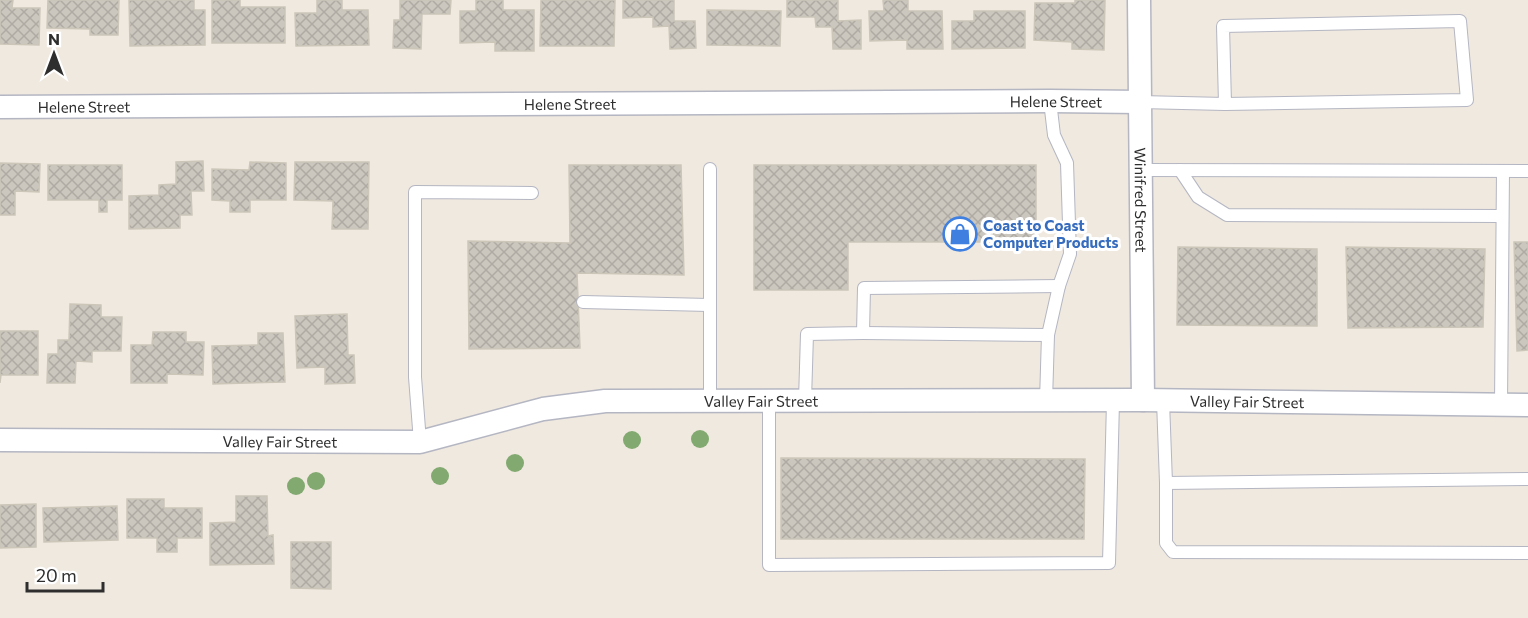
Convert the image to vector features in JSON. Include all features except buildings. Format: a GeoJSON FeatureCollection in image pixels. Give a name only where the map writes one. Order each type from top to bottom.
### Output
{"type":"FeatureCollection","features":[{"type":"Feature","properties":{"kind":"street","name":"Winifred Street"},"geometry":{"type":"LineString","coordinates":[[1139,0],[1142,170],[1153,401]]}},
{"type":"Feature","properties":{"kind":"street","name":"Helene Street"},"geometry":{"type":"LineString","coordinates":[[0,107],[1140,102]]}},
{"type":"Feature","properties":{"kind":"street","name":"Valley Fair Street"},"geometry":{"type":"LineString","coordinates":[[0,440],[420,442],[543,409],[605,401],[1153,401],[1528,405]]}},
{"type":"Feature","properties":{"kind":"lane"},"geometry":{"type":"LineString","coordinates":[[1140,102],[1225,104],[1467,100],[1461,21],[1222,26],[1225,104]]}},
{"type":"Feature","properties":{"kind":"lane"},"geometry":{"type":"LineString","coordinates":[[1046,401],[1048,335],[1059,286],[1070,254],[1067,163],[1054,135],[1050,101]]}},
{"type":"Feature","properties":{"kind":"lane"},"geometry":{"type":"LineString","coordinates":[[710,169],[710,400]]}},
{"type":"Feature","properties":{"kind":"lane"},"geometry":{"type":"LineString","coordinates":[[1142,170],[1528,171]]}},
{"type":"Feature","properties":{"kind":"lane"},"geometry":{"type":"LineString","coordinates":[[1180,170],[1198,197],[1227,215],[1502,216]]}},
{"type":"Feature","properties":{"kind":"lane"},"geometry":{"type":"LineString","coordinates":[[1501,405],[1503,171]]}},
{"type":"Feature","properties":{"kind":"lane"},"geometry":{"type":"LineString","coordinates":[[420,442],[415,377],[415,192],[532,193]]}},
{"type":"Feature","properties":{"kind":"lane"},"geometry":{"type":"LineString","coordinates":[[863,333],[864,288],[1059,286]]}},
{"type":"Feature","properties":{"kind":"lane"},"geometry":{"type":"LineString","coordinates":[[583,302],[709,305]]}},
{"type":"Feature","properties":{"kind":"lane"},"geometry":{"type":"LineString","coordinates":[[805,400],[807,334],[1048,335]]}},
{"type":"Feature","properties":{"kind":"lane"},"geometry":{"type":"LineString","coordinates":[[769,401],[769,565],[1109,562],[1113,401]]}},
{"type":"Feature","properties":{"kind":"lane"},"geometry":{"type":"LineString","coordinates":[[1153,401],[1166,483],[1166,543],[1173,552],[1528,553]]}},
{"type":"Feature","properties":{"kind":"lane"},"geometry":{"type":"LineString","coordinates":[[1166,483],[1528,479]]}},
{"type":"Feature","properties":{"kind":"place","name":"Coast to Coast Computer Products"},"geometry":{"type":"Point","coordinates":[960,234]}}]}
